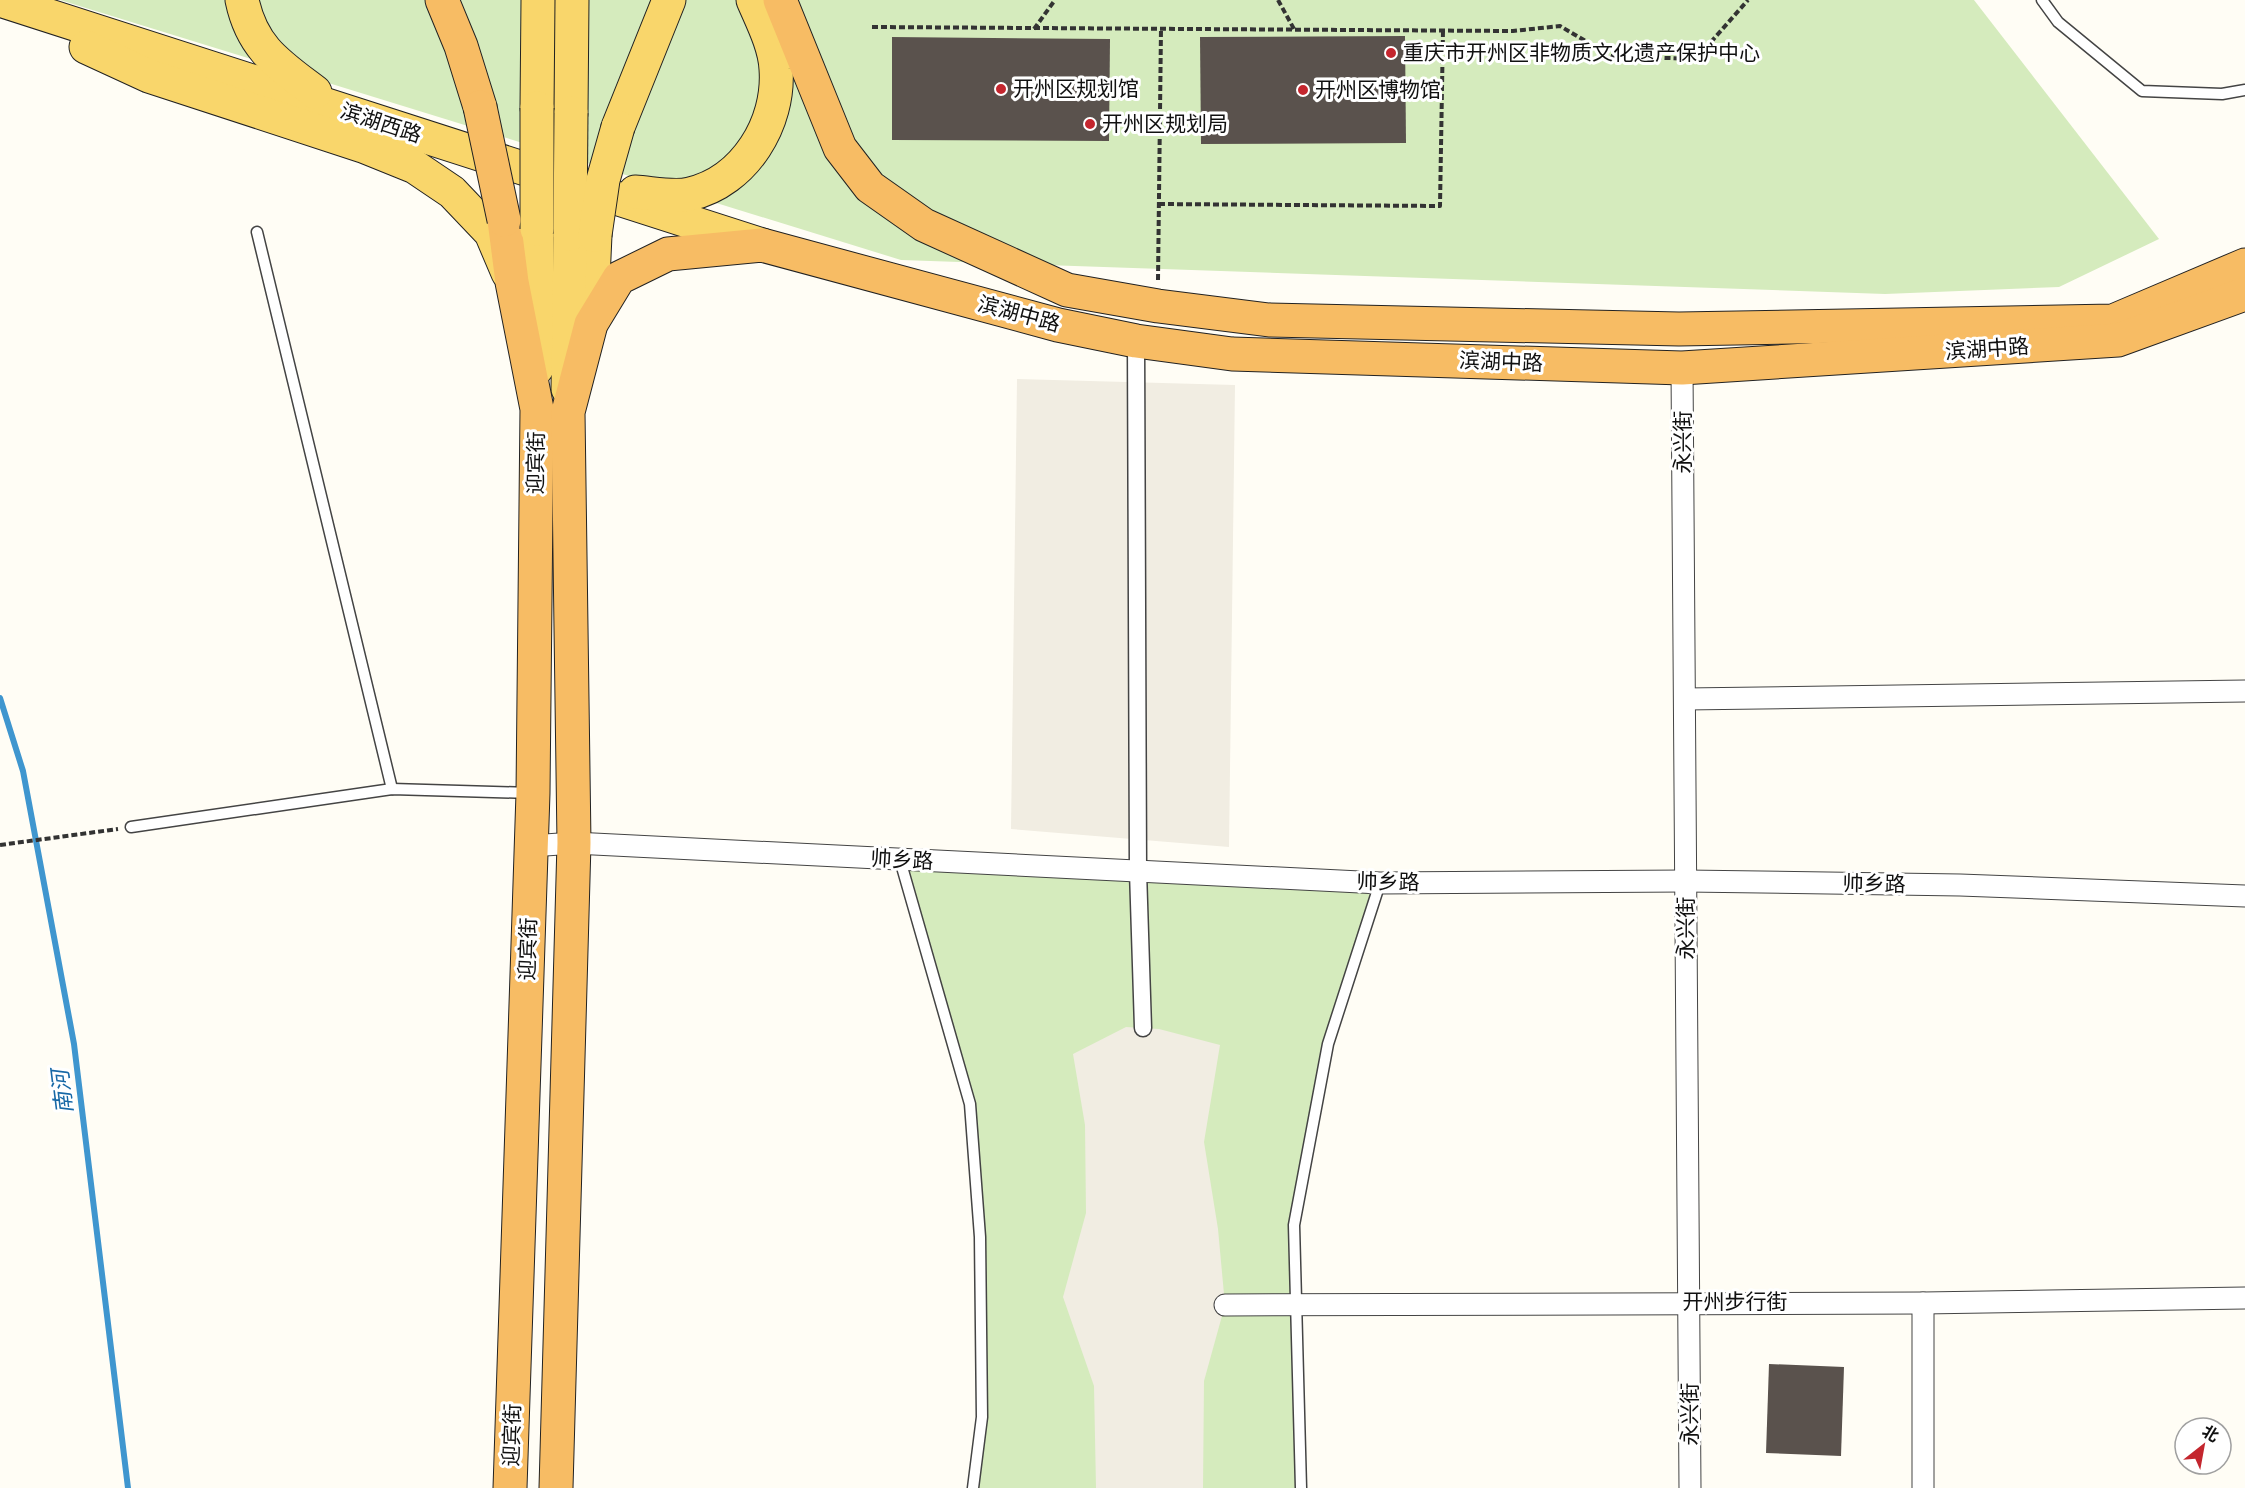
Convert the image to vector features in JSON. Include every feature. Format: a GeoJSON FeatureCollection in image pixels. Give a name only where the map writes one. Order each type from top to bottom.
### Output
{"type":"FeatureCollection","features":[{"type":"Feature","properties":{"kind":"highway"},"geometry":{"type":"LineString","coordinates":[[442,0],[461,46],[480,107],[504,220],[512,282],[553,410]]}},
{"type":"Feature","properties":{"kind":"highway","name":"滨湖中路"},"geometry":{"type":"LineString","coordinates":[[780,0],[840,148],[870,187],[924,225],[1067,290],[1158,306],[1269,320],[1679,329],[2113,321],[2245,265]]}},
{"type":"Feature","properties":{"kind":"highway"},"geometry":{"type":"LineString","coordinates":[[553,410],[591,324],[619,278],[668,254],[762,245]]}},
{"type":"Feature","properties":{"kind":"highway","name":"滨湖中路"},"geometry":{"type":"LineString","coordinates":[[762,245],[1058,325],[1136,341],[1232,354],[1682,368],[1771,364],[2118,340],[2245,294]]}},
{"type":"Feature","properties":{"kind":"highway","name":"迎宾街"},"geometry":{"type":"LineString","coordinates":[[510,1488],[533,793],[553,410]]}},
{"type":"Feature","properties":{"kind":"highway","name":"迎宾街"},"geometry":{"type":"LineString","coordinates":[[553,410],[574,843],[556,1488]]}},
{"type":"Feature","properties":{"kind":"main road","name":"滨湖西路"},"geometry":{"type":"LineString","coordinates":[[0,0],[762,245]]}},
{"type":"Feature","properties":{"kind":"main road"},"geometry":{"type":"LineString","coordinates":[[242,0],[246,20],[272,60],[338,109]]}},
{"type":"Feature","properties":{"kind":"main road"},"geometry":{"type":"LineString","coordinates":[[538,0],[537,229],[553,410]]}},
{"type":"Feature","properties":{"kind":"main road"},"geometry":{"type":"LineString","coordinates":[[572,0],[571,113],[591,324]]}},
{"type":"Feature","properties":{"kind":"main road"},"geometry":{"type":"LineString","coordinates":[[553,410],[582,235],[603,180],[618,127],[669,0]]}},
{"type":"Feature","properties":{"kind":"main road"},"geometry":{"type":"LineString","coordinates":[[589,190],[689,195],[716,184],[736,170],[759,141],[776,103],[776,67],[765,27],[753,0]]}},
{"type":"Feature","properties":{"kind":"main road"},"geometry":{"type":"LineString","coordinates":[[0,8],[149,75],[363,146],[415,167],[452,192],[491,233],[512,282]]}},
{"type":"Feature","properties":{"kind":"street"},"geometry":{"type":"LineString","coordinates":[[1136,341],[1138,871],[1143,1028]]}},
{"type":"Feature","properties":{"kind":"street","name":"永兴街"},"geometry":{"type":"LineString","coordinates":[[1682,368],[1690,1488]]}},
{"type":"Feature","properties":{"kind":"street"},"geometry":{"type":"LineString","coordinates":[[1685,699],[2245,691]]}},
{"type":"Feature","properties":{"kind":"street","name":"帅乡路"},"geometry":{"type":"LineString","coordinates":[[531,846],[574,843],[1380,884],[1686,881],[1960,885],[2245,896]]}},
{"type":"Feature","properties":{"kind":"street","name":"开州步行街"},"geometry":{"type":"LineString","coordinates":[[1225,1305],[1923,1303],[2245,1298]]}},
{"type":"Feature","properties":{"kind":"street"},"geometry":{"type":"LineString","coordinates":[[1923,1303],[1923,1488]]}},
{"type":"Feature","properties":{"kind":"lane"},"geometry":{"type":"LineString","coordinates":[[2042,0],[2058,22],[2142,91],[2222,94],[2245,90]]}},
{"type":"Feature","properties":{"kind":"lane"},"geometry":{"type":"LineString","coordinates":[[257,231],[392,789]]}},
{"type":"Feature","properties":{"kind":"lane"},"geometry":{"type":"LineString","coordinates":[[131,827],[392,789],[533,793]]}},
{"type":"Feature","properties":{"kind":"lane"},"geometry":{"type":"LineString","coordinates":[[900,860],[970,1104],[981,1260],[982,1417],[973,1488]]}},
{"type":"Feature","properties":{"kind":"lane"},"geometry":{"type":"LineString","coordinates":[[1301,1488],[1294,1225],[1328,1044],[1380,884]]}},
{"type":"Feature","properties":{"kind":"path"},"geometry":{"type":"LineString","coordinates":[[1033,29],[1055,0]]}},
{"type":"Feature","properties":{"kind":"path"},"geometry":{"type":"LineString","coordinates":[[1278,0],[1294,30]]}},
{"type":"Feature","properties":{"kind":"path"},"geometry":{"type":"LineString","coordinates":[[872,27],[1513,31],[1560,26],[1611,56],[1696,59],[1748,0]]}},
{"type":"Feature","properties":{"kind":"path"},"geometry":{"type":"LineString","coordinates":[[1158,306],[1161,29]]}},
{"type":"Feature","properties":{"kind":"path"},"geometry":{"type":"LineString","coordinates":[[1159,204],[1440,206],[1443,30]]}},
{"type":"Feature","properties":{"kind":"path"},"geometry":{"type":"LineString","coordinates":[[0,845],[131,827]]}},
{"type":"Feature","properties":{"kind":"green space"},"geometry":{"type":"Polygon","coordinates":[[[60,0],[1974,0],[2159,239],[2059,287],[1885,294],[901,260],[60,0]]]}},
{"type":"Feature","properties":{"kind":"green space"},"geometry":{"type":"Polygon","coordinates":[[[900,860],[1380,883],[1328,1044],[1294,1225],[1301,1488],[973,1488],[982,1417],[970,1104],[900,860]]]}},
{"type":"Feature","properties":{"kind":"shaded area"},"geometry":{"type":"Polygon","coordinates":[[[1017,379],[1235,385],[1229,847],[1011,829],[1017,379]]]}},
{"type":"Feature","properties":{"kind":"shaded area"},"geometry":{"type":"Polygon","coordinates":[[[1126,1027],[1159,1029],[1220,1045],[1204,1142],[1218,1229],[1225,1305],[1204,1381],[1203,1488],[1096,1488],[1094,1386],[1063,1297],[1086,1213],[1085,1125],[1073,1054],[1126,1027]]]}},
{"type":"Feature","properties":{"kind":"building","name":"开州区博物馆"},"geometry":{"type":"Polygon","coordinates":[[[1405,36],[1406,143],[1201,144],[1200,37],[1405,36]]]}},
{"type":"Feature","properties":{"kind":"building","name":"开州区规划馆"},"geometry":{"type":"Polygon","coordinates":[[[892,37],[1110,39],[1109,141],[892,140],[892,37]]]}},
{"type":"Feature","properties":{"kind":"building"},"geometry":{"type":"Polygon","coordinates":[[[1769,1364],[1844,1367],[1841,1456],[1766,1453],[1769,1364]]]}},
{"type":"Feature","properties":{"kind":"waterway","name":"南河"},"geometry":{"type":"LineString","coordinates":[[0,698],[23,771],[74,1044],[128,1488]]}},
{"type":"Feature","properties":{"kind":"place","name":"重庆市开州区非物质文化遗产保护中心"},"geometry":{"type":"Point","coordinates":[1391,53]}},
{"type":"Feature","properties":{"kind":"place","name":"开州区规划馆"},"geometry":{"type":"Point","coordinates":[1001,89]}},
{"type":"Feature","properties":{"kind":"place","name":"开州区博物馆"},"geometry":{"type":"Point","coordinates":[1303,90]}},
{"type":"Feature","properties":{"kind":"place","name":"开州区规划局"},"geometry":{"type":"Point","coordinates":[1090,124]}}]}
